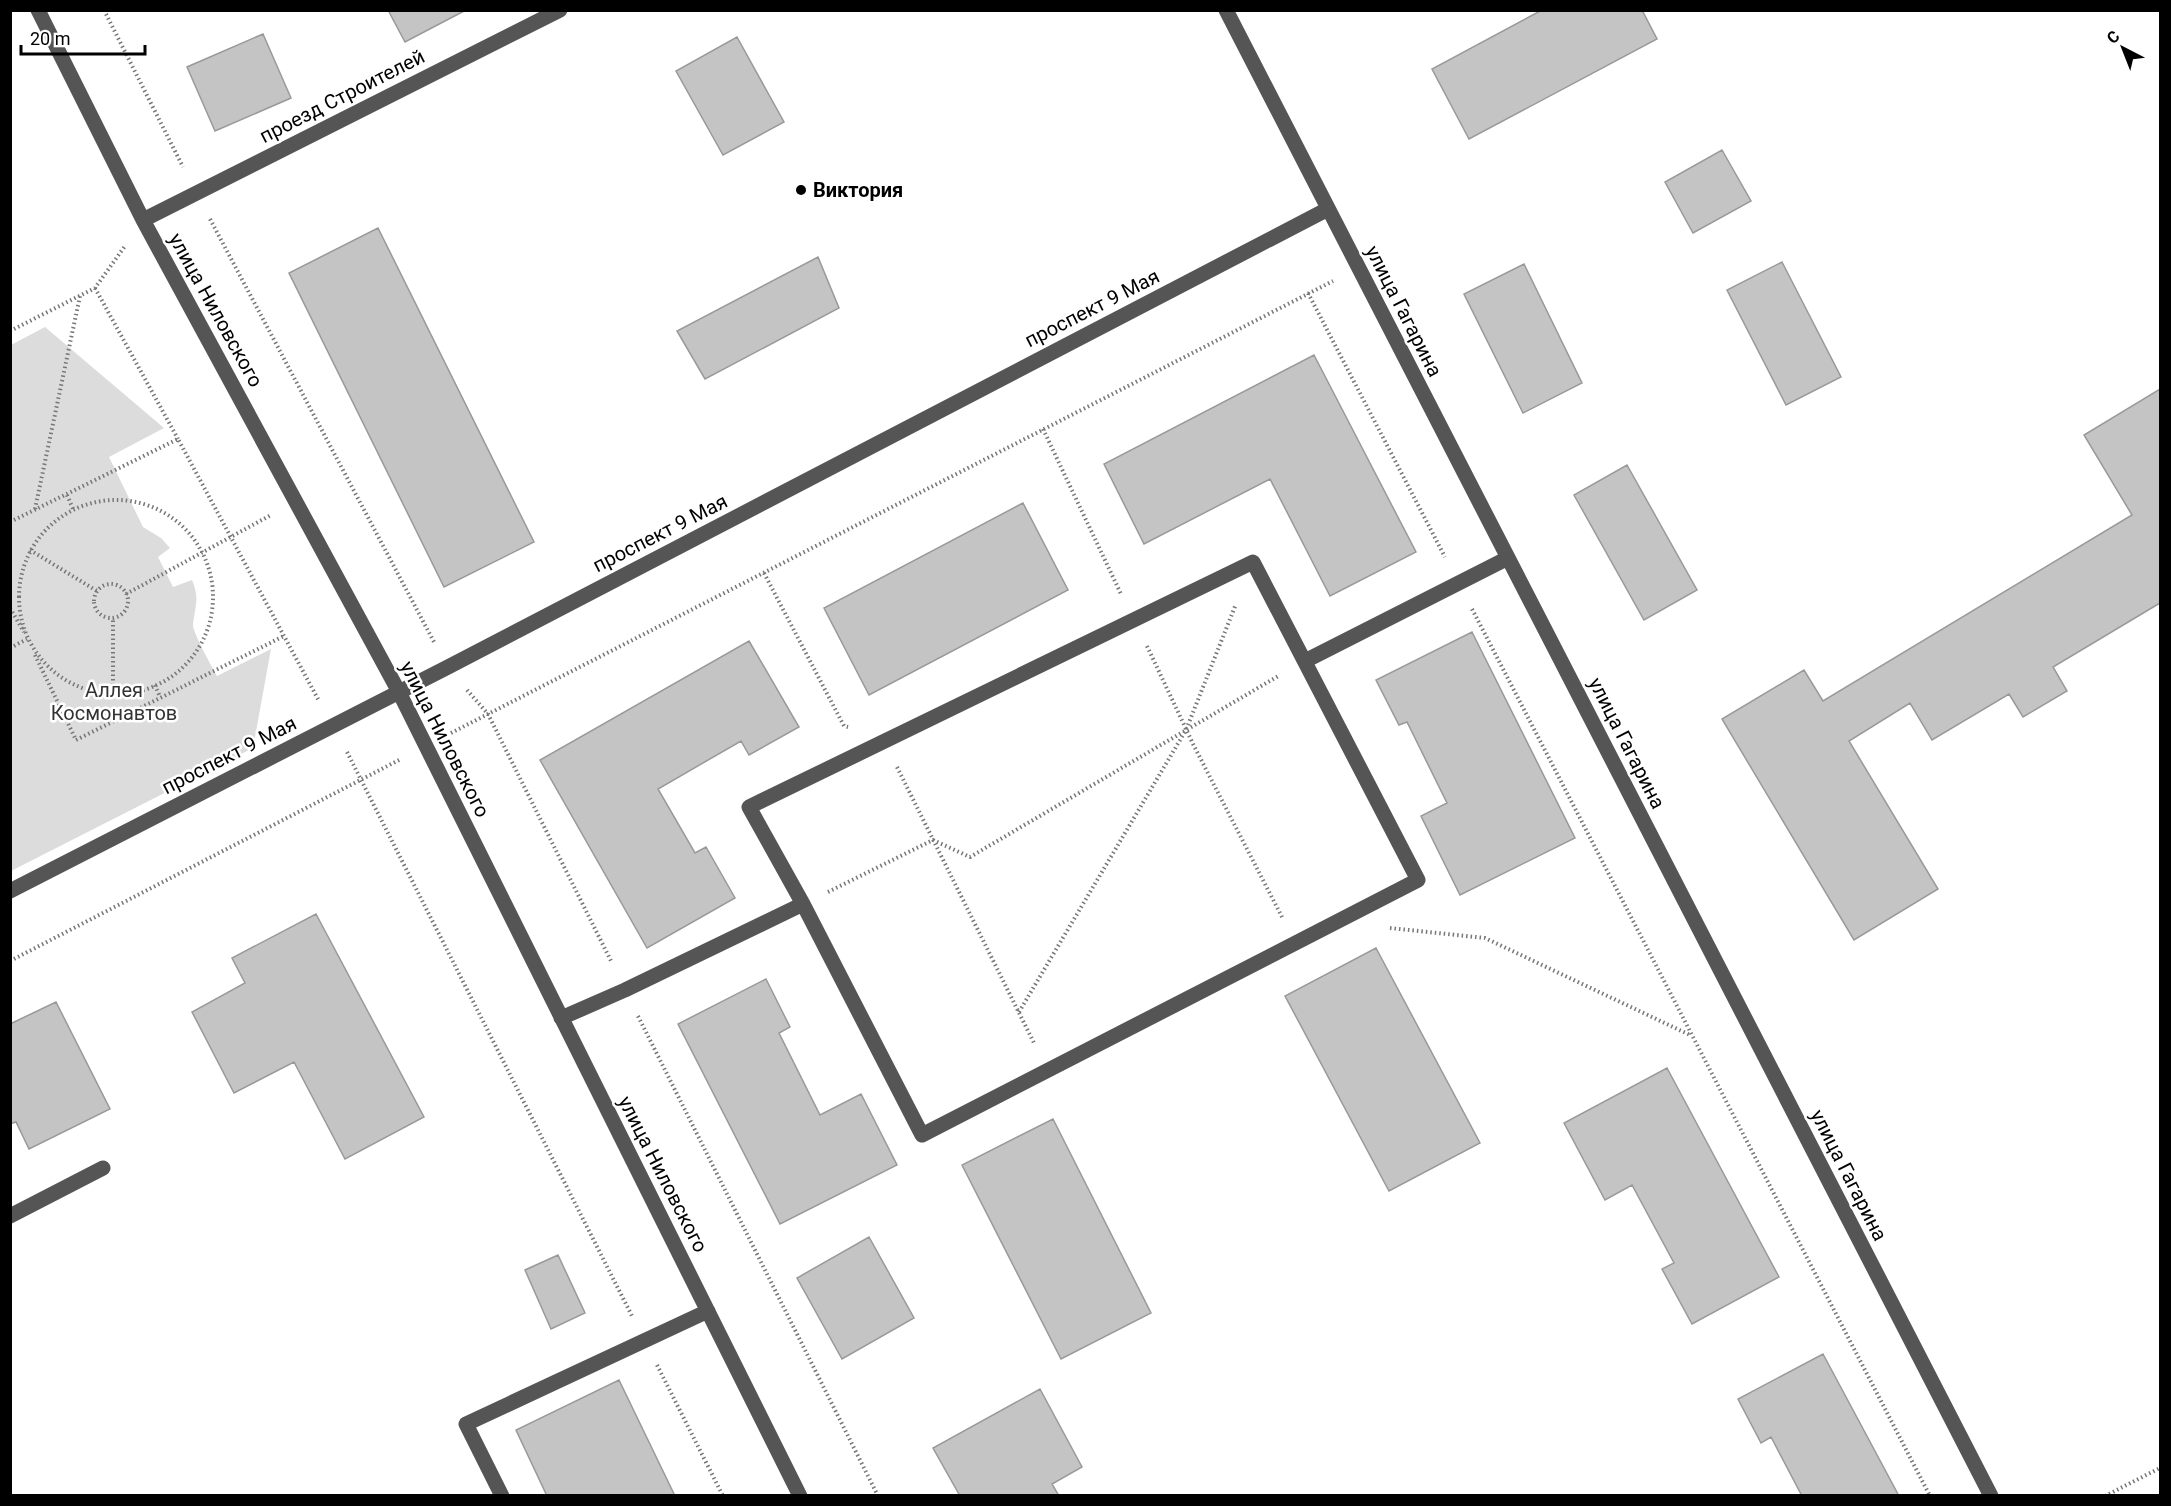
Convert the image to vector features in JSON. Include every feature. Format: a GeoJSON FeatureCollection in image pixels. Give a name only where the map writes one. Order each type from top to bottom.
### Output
{"type":"FeatureCollection","features":[{"type":"Feature","properties":{"kind":"street","name":"улица Ниловского"},"geometry":{"type":"LineString","coordinates":[[38,10],[143,220],[399,692],[800,1496]]}},
{"type":"Feature","properties":{"kind":"street","name":"проезд Строителей"},"geometry":{"type":"LineString","coordinates":[[143,220],[560,10]]}},
{"type":"Feature","properties":{"kind":"street","name":"улица Гагарина"},"geometry":{"type":"LineString","coordinates":[[1226,10],[1991,1496]]}},
{"type":"Feature","properties":{"kind":"street","name":"проспект 9 Мая"},"geometry":{"type":"LineString","coordinates":[[10,891],[448,667],[1328,209]]}},
{"type":"Feature","properties":{"kind":"street"},"geometry":{"type":"LineString","coordinates":[[1305,661],[1508,558]]}},
{"type":"Feature","properties":{"kind":"street"},"geometry":{"type":"LineString","coordinates":[[1253,562],[1418,880],[922,1135],[803,904],[749,807],[1253,562]]}},
{"type":"Feature","properties":{"kind":"street"},"geometry":{"type":"LineString","coordinates":[[561,1018],[625,990],[803,904]]}},
{"type":"Feature","properties":{"kind":"street"},"geometry":{"type":"LineString","coordinates":[[10,1216],[103,1168]]}},
{"type":"Feature","properties":{"kind":"street"},"geometry":{"type":"LineString","coordinates":[[502,1496],[466,1424],[708,1311]]}},
{"type":"Feature","properties":{"kind":"path"},"geometry":{"type":"LineString","coordinates":[[104,10],[196,193],[448,667],[488,714],[878,1496]]}},
{"type":"Feature","properties":{"kind":"path"},"geometry":{"type":"LineString","coordinates":[[10,331],[95,288],[143,220]]}},
{"type":"Feature","properties":{"kind":"path"},"geometry":{"type":"LineString","coordinates":[[10,961],[1358,268]]}},
{"type":"Feature","properties":{"kind":"path"},"geometry":{"type":"LineString","coordinates":[[10,608],[76,740],[284,636],[95,288]]}},
{"type":"Feature","properties":{"kind":"path"},"geometry":{"type":"LineString","coordinates":[[1308,293],[1930,1496]]}},
{"type":"Feature","properties":{"kind":"path"},"geometry":{"type":"LineString","coordinates":[[35,510],[80,296]]}},
{"type":"Feature","properties":{"kind":"path"},"geometry":{"type":"LineString","coordinates":[[1042,429],[1125,601]]}},
{"type":"Feature","properties":{"kind":"path"},"geometry":{"type":"LineString","coordinates":[[10,522],[178,438]]}},
{"type":"Feature","properties":{"kind":"path"},"geometry":{"type":"LineString","coordinates":[[67,495],[73,509]]}},
{"type":"Feature","properties":{"kind":"path"},"geometry":{"type":"LineString","coordinates":[[102,500],[132,500],[160,510],[185,527],[202,551],[213,583],[211,617],[199,648],[176,674],[146,689],[113,694],[86,690],[62,679],[42,661],[27,639],[19,609],[20,579],[30,550],[48,526],[73,509],[102,500]]}},
{"type":"Feature","properties":{"kind":"path"},"geometry":{"type":"LineString","coordinates":[[126,594],[296,502]]}},
{"type":"Feature","properties":{"kind":"path"},"geometry":{"type":"LineString","coordinates":[[30,550],[97,591]]}},
{"type":"Feature","properties":{"kind":"path"},"geometry":{"type":"LineString","coordinates":[[1019,1013],[1186,730],[1253,562]]}},
{"type":"Feature","properties":{"kind":"path"},"geometry":{"type":"LineString","coordinates":[[764,573],[844,726],[884,741],[1048,1070]]}},
{"type":"Feature","properties":{"kind":"path"},"geometry":{"type":"LineString","coordinates":[[107,584],[123,589],[128,604],[126,609],[118,617],[102,616],[95,607],[97,591],[107,584]]}},
{"type":"Feature","properties":{"kind":"path"},"geometry":{"type":"LineString","coordinates":[[113,618],[113,694]]}},
{"type":"Feature","properties":{"kind":"path"},"geometry":{"type":"LineString","coordinates":[[10,648],[27,639]]}},
{"type":"Feature","properties":{"kind":"path"},"geometry":{"type":"LineString","coordinates":[[1146,644],[1186,730],[1295,943]]}},
{"type":"Feature","properties":{"kind":"path"},"geometry":{"type":"LineString","coordinates":[[933,840],[970,857],[1305,661]]}},
{"type":"Feature","properties":{"kind":"path"},"geometry":{"type":"LineString","coordinates":[[155,685],[160,697]]}},
{"type":"Feature","properties":{"kind":"path"},"geometry":{"type":"LineString","coordinates":[[361,779],[723,1496]]}},
{"type":"Feature","properties":{"kind":"path"},"geometry":{"type":"LineString","coordinates":[[803,904],[933,840]]}},
{"type":"Feature","properties":{"kind":"path"},"geometry":{"type":"LineString","coordinates":[[1336,922],[1485,938],[1692,1036]]}},
{"type":"Feature","properties":{"kind":"path"},"geometry":{"type":"LineString","coordinates":[[2105,1496],[2160,1468]]}},
{"type":"Feature","properties":{"kind":"green space","name":"Аллея Космонавтов"},"geometry":{"type":"Polygon","coordinates":[[[45,327],[164,428],[109,457],[143,527],[161,538],[170,548],[158,557],[173,587],[192,580],[196,598],[194,629],[217,676],[271,649],[253,748],[11,871],[11,345],[45,327]]]}},
{"type":"Feature","properties":{"kind":"building"},"geometry":{"type":"Polygon","coordinates":[[[388,10],[466,10],[405,42],[388,10]]]}},
{"type":"Feature","properties":{"kind":"building"},"geometry":{"type":"Polygon","coordinates":[[[1542,10],[1642,10],[1657,39],[1469,139],[1432,69],[1542,10]]]}},
{"type":"Feature","properties":{"kind":"building"},"geometry":{"type":"Polygon","coordinates":[[[263,34],[291,98],[215,131],[187,67],[263,34]]]}},
{"type":"Feature","properties":{"kind":"building"},"geometry":{"type":"Polygon","coordinates":[[[737,37],[784,122],[723,155],[676,71],[737,37]]]}},
{"type":"Feature","properties":{"kind":"building"},"geometry":{"type":"Polygon","coordinates":[[[1722,150],[1751,201],[1693,233],[1665,182],[1722,150]]]}},
{"type":"Feature","properties":{"kind":"building"},"geometry":{"type":"Polygon","coordinates":[[[378,228],[534,542],[444,587],[289,273],[378,228]]]}},
{"type":"Feature","properties":{"kind":"building"},"geometry":{"type":"Polygon","coordinates":[[[818,257],[839,308],[705,379],[677,331],[818,257]]]}},
{"type":"Feature","properties":{"kind":"building"},"geometry":{"type":"Polygon","coordinates":[[[1782,262],[1841,377],[1786,405],[1727,290],[1782,262]]]}},
{"type":"Feature","properties":{"kind":"building"},"geometry":{"type":"Polygon","coordinates":[[[1524,264],[1582,383],[1523,413],[1464,294],[1524,264]]]}},
{"type":"Feature","properties":{"kind":"building"},"geometry":{"type":"Polygon","coordinates":[[[1314,355],[1416,552],[1330,596],[1270,479],[1144,544],[1104,464],[1314,355]]]}},
{"type":"Feature","properties":{"kind":"building"},"geometry":{"type":"Polygon","coordinates":[[[2160,389],[2160,603],[2053,667],[2067,691],[2023,717],[2009,694],[1932,740],[1910,703],[1849,741],[1938,889],[1854,940],[1722,719],[1804,670],[1823,701],[2132,515],[2084,435],[2160,389]]]}},
{"type":"Feature","properties":{"kind":"building"},"geometry":{"type":"Polygon","coordinates":[[[1627,465],[1697,590],[1644,620],[1574,495],[1627,465]]]}},
{"type":"Feature","properties":{"kind":"building"},"geometry":{"type":"Polygon","coordinates":[[[1023,503],[1068,590],[869,695],[824,608],[1023,503]]]}},
{"type":"Feature","properties":{"kind":"building"},"geometry":{"type":"Polygon","coordinates":[[[1472,632],[1575,838],[1460,895],[1421,816],[1447,803],[1407,722],[1399,725],[1376,680],[1472,632]]]}},
{"type":"Feature","properties":{"kind":"building"},"geometry":{"type":"Polygon","coordinates":[[[749,641],[799,727],[749,755],[741,741],[658,789],[695,853],[706,847],[735,898],[647,948],[540,760],[749,641]]]}},
{"type":"Feature","properties":{"kind":"building"},"geometry":{"type":"Polygon","coordinates":[[[316,914],[424,1117],[345,1159],[294,1062],[234,1093],[192,1012],[245,983],[232,958],[316,914]]]}},
{"type":"Feature","properties":{"kind":"building"},"geometry":{"type":"Polygon","coordinates":[[[1376,948],[1480,1143],[1389,1191],[1285,996],[1376,948]]]}},
{"type":"Feature","properties":{"kind":"building"},"geometry":{"type":"Polygon","coordinates":[[[766,979],[790,1027],[779,1033],[820,1115],[861,1094],[897,1165],[780,1224],[678,1024],[766,979]]]}},
{"type":"Feature","properties":{"kind":"building"},"geometry":{"type":"Polygon","coordinates":[[[56,1002],[110,1109],[29,1149],[16,1122],[10,1124],[10,1024],[56,1002]]]}},
{"type":"Feature","properties":{"kind":"building"},"geometry":{"type":"Polygon","coordinates":[[[1667,1068],[1779,1277],[1692,1324],[1662,1269],[1674,1263],[1632,1185],[1605,1200],[1564,1123],[1667,1068]]]}},
{"type":"Feature","properties":{"kind":"building"},"geometry":{"type":"Polygon","coordinates":[[[1053,1119],[1151,1313],[1061,1359],[962,1165],[1053,1119]]]}},
{"type":"Feature","properties":{"kind":"building"},"geometry":{"type":"Polygon","coordinates":[[[869,1237],[914,1318],[842,1359],[797,1278],[869,1237]]]}},
{"type":"Feature","properties":{"kind":"building"},"geometry":{"type":"Polygon","coordinates":[[[558,1255],[585,1313],[551,1329],[525,1270],[558,1255]]]}},
{"type":"Feature","properties":{"kind":"building"},"geometry":{"type":"Polygon","coordinates":[[[1823,1354],[1899,1496],[1802,1496],[1771,1437],[1761,1443],[1738,1399],[1823,1354]]]}},
{"type":"Feature","properties":{"kind":"building"},"geometry":{"type":"Polygon","coordinates":[[[619,1380],[675,1496],[547,1496],[516,1430],[619,1380]]]}},
{"type":"Feature","properties":{"kind":"building"},"geometry":{"type":"Polygon","coordinates":[[[1040,1389],[1082,1467],[1052,1484],[1059,1496],[960,1496],[933,1448],[1040,1389]]]}},
{"type":"Feature","properties":{"kind":"place","name":"Виктория"},"geometry":{"type":"Point","coordinates":[801,190]}}]}
